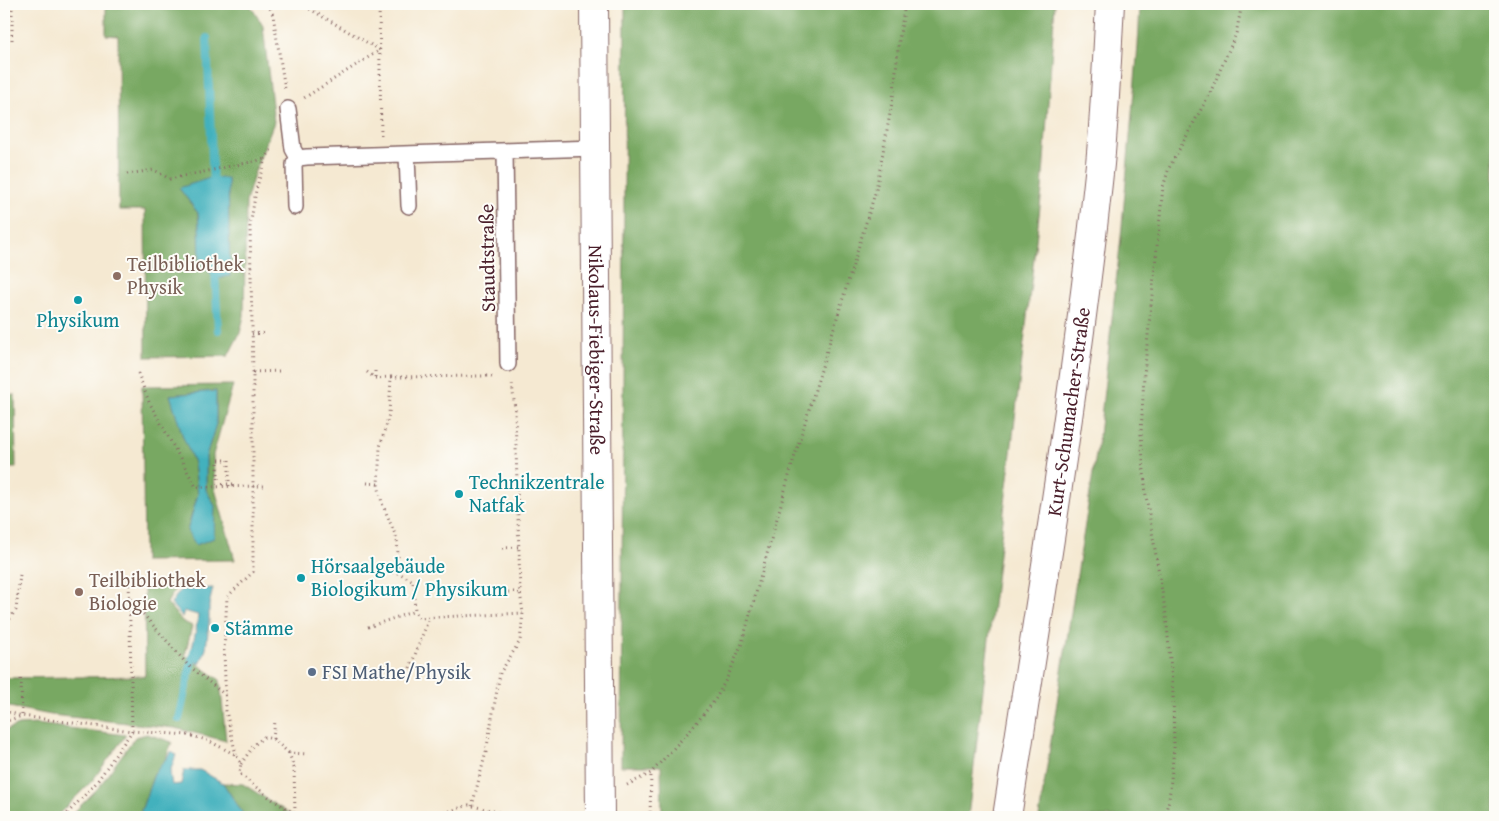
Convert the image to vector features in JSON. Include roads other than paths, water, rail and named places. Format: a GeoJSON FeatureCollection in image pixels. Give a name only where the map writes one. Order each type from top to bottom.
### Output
{"type":"FeatureCollection","features":[{"type":"Feature","properties":{"kind":"main road","name":"Nikolaus-Fiebiger-Straße"},"geometry":{"type":"LineString","coordinates":[[594,4],[600,808]]}},
{"type":"Feature","properties":{"kind":"main road","name":"Kurt-Schumacher-Straße"},"geometry":{"type":"LineString","coordinates":[[1006,817],[1050,542],[1084,306],[1100,162],[1110,4]]}},
{"type":"Feature","properties":{"kind":"lane"},"geometry":{"type":"LineString","coordinates":[[289,112],[293,149],[298,158]]}},
{"type":"Feature","properties":{"kind":"lane"},"geometry":{"type":"LineString","coordinates":[[295,207],[294,164],[298,158],[594,148]]}},
{"type":"Feature","properties":{"kind":"lane","name":"Staudtstraße"},"geometry":{"type":"LineString","coordinates":[[505,151],[508,364]]}},
{"type":"Feature","properties":{"kind":"lane"},"geometry":{"type":"LineString","coordinates":[[407,155],[409,206]]}},
{"type":"Feature","properties":{"kind":"water"},"geometry":{"type":"Polygon","coordinates":[[[213,177],[228,179],[230,276],[216,279],[200,262],[198,213],[179,188],[213,177]]]}},
{"type":"Feature","properties":{"kind":"water"},"geometry":{"type":"Polygon","coordinates":[[[216,391],[216,424],[206,456],[206,490],[215,506],[214,538],[196,545],[187,531],[198,494],[194,463],[183,437],[170,395],[216,391]]]}},
{"type":"Feature","properties":{"kind":"water"},"geometry":{"type":"Polygon","coordinates":[[[213,588],[209,605],[206,649],[200,664],[190,658],[198,615],[184,611],[182,617],[171,604],[180,590],[213,588]]]}},
{"type":"Feature","properties":{"kind":"water"},"geometry":{"type":"Polygon","coordinates":[[[172,751],[176,755],[170,772],[172,785],[181,784],[184,770],[200,770],[223,783],[245,817],[139,817],[154,774],[172,751]]]}},
{"type":"Feature","properties":{"kind":"waterway"},"geometry":{"type":"LineString","coordinates":[[207,38],[213,186]]}},
{"type":"Feature","properties":{"kind":"waterway"},"geometry":{"type":"LineString","coordinates":[[215,270],[218,330]]}},
{"type":"Feature","properties":{"kind":"waterway"},"geometry":{"type":"LineString","coordinates":[[179,719],[194,651]]}},
{"type":"Feature","properties":{"kind":"place","name":"Teilbibliothek Physik"},"geometry":{"type":"Point","coordinates":[117,276]}},
{"type":"Feature","properties":{"kind":"place","name":"Physikum"},"geometry":{"type":"Point","coordinates":[78,300]}},
{"type":"Feature","properties":{"kind":"place","name":"Technikzentrale Natfak"},"geometry":{"type":"Point","coordinates":[459,494]}},
{"type":"Feature","properties":{"kind":"place","name":"Hörsaalgebäude Biologikum / Physikum"},"geometry":{"type":"Point","coordinates":[301,578]}},
{"type":"Feature","properties":{"kind":"place","name":"Teilbibliothek Biologie"},"geometry":{"type":"Point","coordinates":[79,592]}},
{"type":"Feature","properties":{"kind":"place","name":"Stämme"},"geometry":{"type":"Point","coordinates":[215,628]}},
{"type":"Feature","properties":{"kind":"place","name":"FSI Mathe/Physik"},"geometry":{"type":"Point","coordinates":[312,672]}}]}
